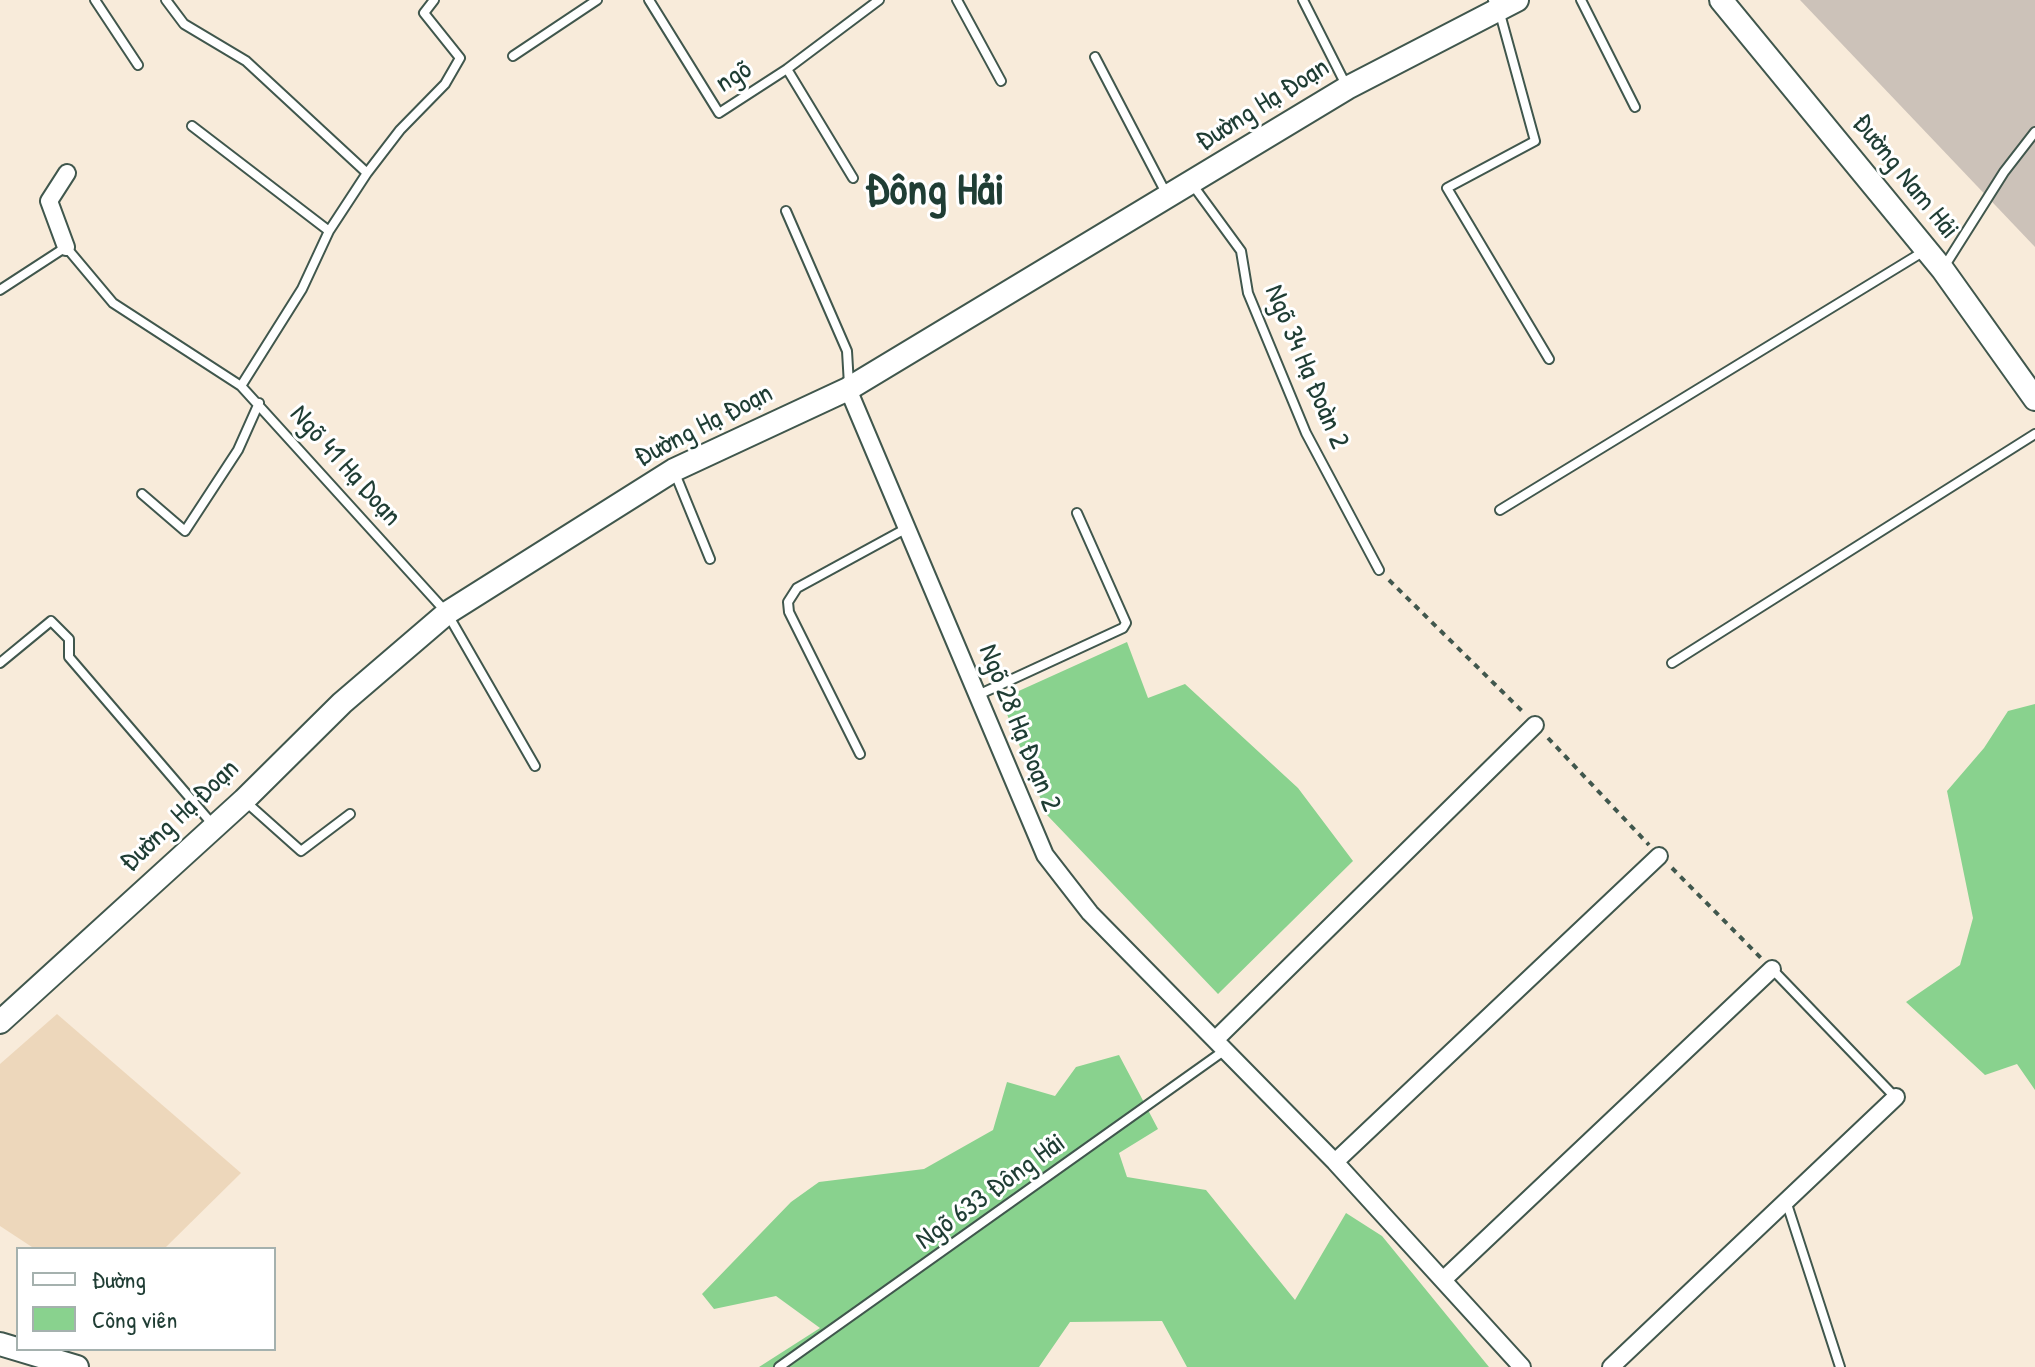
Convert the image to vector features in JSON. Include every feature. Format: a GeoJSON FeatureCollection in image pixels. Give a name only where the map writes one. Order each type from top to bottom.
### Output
{"type":"FeatureCollection","features":[{"type":"Feature","properties":{"kind":"street","name":"Đường Nam Hải"},"geometry":{"type":"LineString","coordinates":[[1721,0],[1943,270],[2035,399]]}},
{"type":"Feature","properties":{"kind":"street","name":"Đường Hạ Đoạn"},"geometry":{"type":"LineString","coordinates":[[0,1022],[244,800],[342,703],[447,613],[674,470],[848,389],[1347,88],[1503,3]]}},
{"type":"Feature","properties":{"kind":"street"},"geometry":{"type":"LineString","coordinates":[[66,247],[49,201],[67,173]]}},
{"type":"Feature","properties":{"kind":"street","name":"Ngõ 28 Hạ Đoạn 2"},"geometry":{"type":"LineString","coordinates":[[848,389],[1045,855],[1090,913],[1335,1162],[1520,1366]]}},
{"type":"Feature","properties":{"kind":"street"},"geometry":{"type":"LineString","coordinates":[[1221,1044],[1535,725]]}},
{"type":"Feature","properties":{"kind":"street"},"geometry":{"type":"LineString","coordinates":[[1335,1162],[1659,856]]}},
{"type":"Feature","properties":{"kind":"street"},"geometry":{"type":"LineString","coordinates":[[1444,1279],[1772,969]]}},
{"type":"Feature","properties":{"kind":"street"},"geometry":{"type":"LineString","coordinates":[[1611,1367],[1787,1204],[1896,1097]]}},
{"type":"Feature","properties":{"kind":"street"},"geometry":{"type":"LineString","coordinates":[[23,1351],[77,1367]]}},
{"type":"Feature","properties":{"kind":"lane"},"geometry":{"type":"LineString","coordinates":[[95,0],[138,65]]}},
{"type":"Feature","properties":{"kind":"lane"},"geometry":{"type":"LineString","coordinates":[[166,0],[184,24],[246,61],[367,173]]}},
{"type":"Feature","properties":{"kind":"lane"},"geometry":{"type":"LineString","coordinates":[[241,386],[302,289],[329,231],[367,173],[400,130],[445,84],[460,58],[424,13],[434,0]]}},
{"type":"Feature","properties":{"kind":"lane"},"geometry":{"type":"LineString","coordinates":[[513,56],[597,0]]}},
{"type":"Feature","properties":{"kind":"lane","name":"ngõ"},"geometry":{"type":"LineString","coordinates":[[649,0],[719,113],[787,69],[879,0]]}},
{"type":"Feature","properties":{"kind":"lane"},"geometry":{"type":"LineString","coordinates":[[957,0],[1001,81]]}},
{"type":"Feature","properties":{"kind":"lane"},"geometry":{"type":"LineString","coordinates":[[1303,0],[1347,88]]}},
{"type":"Feature","properties":{"kind":"lane"},"geometry":{"type":"LineString","coordinates":[[1581,0],[1635,107]]}},
{"type":"Feature","properties":{"kind":"lane"},"geometry":{"type":"LineString","coordinates":[[1503,3],[1535,141],[1447,188],[1549,359]]}},
{"type":"Feature","properties":{"kind":"lane"},"geometry":{"type":"LineString","coordinates":[[1095,57],[1168,197]]}},
{"type":"Feature","properties":{"kind":"lane"},"geometry":{"type":"LineString","coordinates":[[787,69],[853,178]]}},
{"type":"Feature","properties":{"kind":"lane"},"geometry":{"type":"LineString","coordinates":[[192,126],[329,231]]}},
{"type":"Feature","properties":{"kind":"lane"},"geometry":{"type":"LineString","coordinates":[[1943,270],[2004,172],[2035,132]]}},
{"type":"Feature","properties":{"kind":"lane","name":"Ngõ 34 Hạ Đoàn 2"},"geometry":{"type":"LineString","coordinates":[[1192,184],[1241,251],[1248,293],[1306,433],[1379,570]]}},
{"type":"Feature","properties":{"kind":"lane"},"geometry":{"type":"LineString","coordinates":[[786,211],[847,351],[852,379],[848,389]]}},
{"type":"Feature","properties":{"kind":"lane"},"geometry":{"type":"LineString","coordinates":[[0,290],[66,247]]}},
{"type":"Feature","properties":{"kind":"lane","name":"Ngõ 41 Hạ Doạn"},"geometry":{"type":"LineString","coordinates":[[66,247],[113,303],[241,386],[259,403],[447,613],[535,766]]}},
{"type":"Feature","properties":{"kind":"lane"},"geometry":{"type":"LineString","coordinates":[[1500,510],[1926,250]]}},
{"type":"Feature","properties":{"kind":"lane"},"geometry":{"type":"LineString","coordinates":[[142,494],[185,531],[238,450],[259,403]]}},
{"type":"Feature","properties":{"kind":"lane"},"geometry":{"type":"LineString","coordinates":[[1672,663],[2035,434]]}},
{"type":"Feature","properties":{"kind":"lane"},"geometry":{"type":"LineString","coordinates":[[674,470],[710,559]]}},
{"type":"Feature","properties":{"kind":"lane"},"geometry":{"type":"LineString","coordinates":[[978,695],[1123,628],[1126,623],[1077,513]]}},
{"type":"Feature","properties":{"kind":"lane"},"geometry":{"type":"LineString","coordinates":[[860,754],[789,612],[788,602],[797,588],[907,528]]}},
{"type":"Feature","properties":{"kind":"lane"},"geometry":{"type":"LineString","coordinates":[[0,663],[51,621],[69,639],[69,657],[215,826]]}},
{"type":"Feature","properties":{"kind":"lane"},"geometry":{"type":"LineString","coordinates":[[244,800],[301,851],[350,814]]}},
{"type":"Feature","properties":{"kind":"lane"},"geometry":{"type":"LineString","coordinates":[[1772,969],[1896,1097]]}},
{"type":"Feature","properties":{"kind":"lane","name":"Ngõ 633 Đông Hải"},"geometry":{"type":"LineString","coordinates":[[779,1367],[1221,1044]]}},
{"type":"Feature","properties":{"kind":"lane"},"geometry":{"type":"LineString","coordinates":[[1787,1204],[1840,1367]]}},
{"type":"Feature","properties":{"kind":"path"},"geometry":{"type":"LineString","coordinates":[[1379,570],[1772,969]]}},
{"type":"Feature","properties":{"kind":"shaded area"},"geometry":{"type":"Polygon","coordinates":[[[1800,0],[2035,0],[2035,247],[1800,0]]]}},
{"type":"Feature","properties":{"kind":"shaded area"},"geometry":{"type":"Polygon","coordinates":[[[57,1014],[241,1173],[166,1247],[32,1247],[0,1226],[0,1064],[57,1014]]]}},
{"type":"Feature","properties":{"kind":"green space"},"geometry":{"type":"Polygon","coordinates":[[[1127,642],[1148,698],[1185,684],[1298,788],[1353,861],[1218,994],[1047,815],[1001,699],[1127,642]]]}},
{"type":"Feature","properties":{"kind":"green space"},"geometry":{"type":"Polygon","coordinates":[[[2035,704],[2035,1090],[2017,1064],[1985,1075],[1906,1002],[1960,965],[1973,918],[1947,791],[1984,748],[2008,711],[2035,704]]]}},
{"type":"Feature","properties":{"kind":"green space"},"geometry":{"type":"Polygon","coordinates":[[[1119,1055],[1158,1129],[1119,1153],[1127,1177],[1206,1190],[1295,1300],[1346,1213],[1382,1236],[1489,1367],[1187,1367],[1162,1321],[1070,1322],[1039,1367],[759,1367],[820,1328],[776,1296],[714,1309],[702,1294],[791,1202],[819,1182],[924,1169],[993,1130],[1007,1082],[1055,1096],[1076,1067],[1119,1055]]]}},
{"type":"Feature","properties":{"kind":"district","name":"Đông Hải"},"geometry":{"type":"Point","coordinates":[935,192]}}]}
